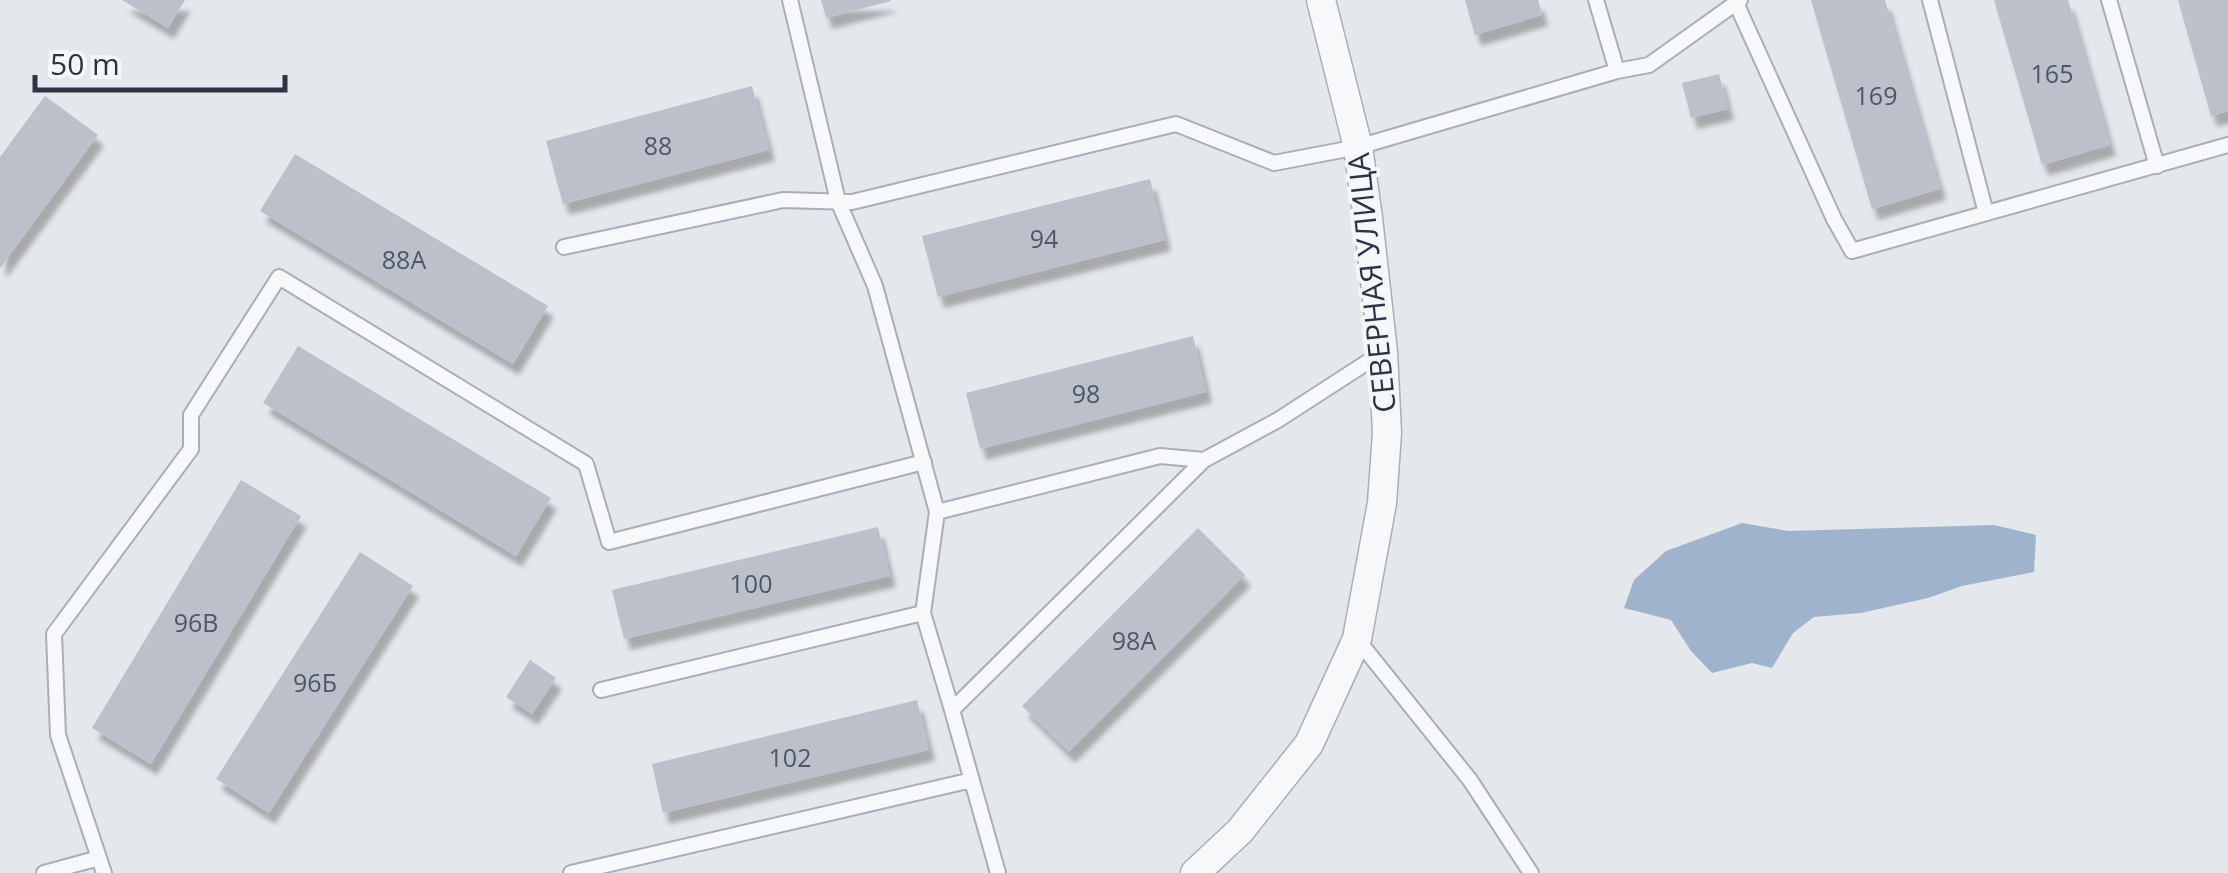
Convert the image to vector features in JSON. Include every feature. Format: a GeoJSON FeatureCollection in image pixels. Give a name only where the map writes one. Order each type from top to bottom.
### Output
{"type":"FeatureCollection","features":[{"type":"Feature","properties":{"kind":"street","name":"СЕВЕРНАЯ УЛИЦА"},"geometry":{"type":"LineString","coordinates":[[1195,873],[1240,831],[1309,744],[1357,639],[1382,504],[1386,433],[1383,352],[1358,146],[1321,0]]}},
{"type":"Feature","properties":{"kind":"lane"},"geometry":{"type":"LineString","coordinates":[[790,0],[838,202],[875,286],[937,512],[922,612],[998,873]]}},
{"type":"Feature","properties":{"kind":"lane"},"geometry":{"type":"LineString","coordinates":[[1596,0],[1617,71]]}},
{"type":"Feature","properties":{"kind":"lane"},"geometry":{"type":"LineString","coordinates":[[1930,0],[1986,213]]}},
{"type":"Feature","properties":{"kind":"lane"},"geometry":{"type":"LineString","coordinates":[[2108,0],[2156,166]]}},
{"type":"Feature","properties":{"kind":"lane"},"geometry":{"type":"LineString","coordinates":[[564,248],[784,200],[852,202],[1176,124],[1274,163],[1358,146],[1649,65],[1738,2],[1852,251],[2228,145]]}},
{"type":"Feature","properties":{"kind":"lane"},"geometry":{"type":"LineString","coordinates":[[44,873],[102,866],[58,736],[54,634],[191,449],[191,415],[279,277],[586,464],[609,542],[924,462]]}},
{"type":"Feature","properties":{"kind":"lane"},"geometry":{"type":"LineString","coordinates":[[952,710],[1204,460],[1278,420],[1383,352]]}},
{"type":"Feature","properties":{"kind":"lane"},"geometry":{"type":"LineString","coordinates":[[937,512],[1160,456],[1204,460]]}},
{"type":"Feature","properties":{"kind":"lane"},"geometry":{"type":"LineString","coordinates":[[601,690],[922,612]]}},
{"type":"Feature","properties":{"kind":"lane"},"geometry":{"type":"LineString","coordinates":[[1357,639],[1470,780],[1531,873]]}},
{"type":"Feature","properties":{"kind":"lane"},"geometry":{"type":"LineString","coordinates":[[571,873],[972,780]]}},
{"type":"Feature","properties":{"kind":"water"},"geometry":{"type":"Polygon","coordinates":[[[1742,523],[1788,531],[1994,525],[2036,535],[2034,572],[1861,613],[1814,617],[1793,633],[1772,668],[1752,663],[1712,673],[1691,651],[1671,620],[1624,608],[1634,580],[1666,551],[1742,523]]]}},
{"type":"Feature","properties":{"kind":"building"},"geometry":{"type":"Polygon","coordinates":[[[122,0],[185,0],[168,28],[122,0]]]}},
{"type":"Feature","properties":{"kind":"building"},"geometry":{"type":"Polygon","coordinates":[[[821,0],[890,0],[891,1],[826,18],[821,0]]]}},
{"type":"Feature","properties":{"kind":"building"},"geometry":{"type":"Polygon","coordinates":[[[1465,0],[1538,0],[1542,15],[1475,35],[1465,0]]]}},
{"type":"Feature","properties":{"kind":"building"},"geometry":{"type":"Polygon","coordinates":[[[1811,0],[1885,0],[1940,189],[1872,209],[1811,0]]]}},
{"type":"Feature","properties":{"kind":"building"},"geometry":{"type":"Polygon","coordinates":[[[1994,0],[2068,0],[2110,145],[2042,165],[1994,0]]]}},
{"type":"Feature","properties":{"kind":"building"},"geometry":{"type":"Polygon","coordinates":[[[2178,0],[2228,0],[2228,111],[2211,116],[2178,0]]]}},
{"type":"Feature","properties":{"kind":"building"},"geometry":{"type":"Polygon","coordinates":[[[1719,74],[1728,109],[1691,118],[1682,83],[1719,74]]]}},
{"type":"Feature","properties":{"kind":"building"},"geometry":{"type":"Polygon","coordinates":[[[752,86],[769,150],[563,204],[546,141],[752,86]]]}},
{"type":"Feature","properties":{"kind":"building"},"geometry":{"type":"Polygon","coordinates":[[[45,96],[98,135],[0,268],[0,157],[45,96]]]}},
{"type":"Feature","properties":{"kind":"building"},"geometry":{"type":"Polygon","coordinates":[[[295,154],[548,306],[513,364],[260,211],[295,154]]]}},
{"type":"Feature","properties":{"kind":"building"},"geometry":{"type":"Polygon","coordinates":[[[1150,179],[1165,240],[938,297],[922,236],[1150,179]]]}},
{"type":"Feature","properties":{"kind":"building"},"geometry":{"type":"Polygon","coordinates":[[[1193,336],[1206,392],[980,449],[966,393],[1193,336]]]}},
{"type":"Feature","properties":{"kind":"building"},"geometry":{"type":"Polygon","coordinates":[[[298,346],[551,498],[516,556],[263,403],[298,346]]]}},
{"type":"Feature","properties":{"kind":"building"},"geometry":{"type":"Polygon","coordinates":[[[241,480],[301,516],[151,764],[92,728],[241,480]]]}},
{"type":"Feature","properties":{"kind":"building"},"geometry":{"type":"Polygon","coordinates":[[[878,527],[890,576],[624,639],[612,590],[878,527]]]}},
{"type":"Feature","properties":{"kind":"building"},"geometry":{"type":"Polygon","coordinates":[[[1198,528],[1245,575],[1069,752],[1022,706],[1198,528]]]}},
{"type":"Feature","properties":{"kind":"building"},"geometry":{"type":"Polygon","coordinates":[[[360,552],[413,586],[269,813],[216,779],[360,552]]]}},
{"type":"Feature","properties":{"kind":"building"},"geometry":{"type":"Polygon","coordinates":[[[530,660],[556,678],[532,714],[506,697],[530,660]]]}},
{"type":"Feature","properties":{"kind":"building"},"geometry":{"type":"Polygon","coordinates":[[[917,700],[929,750],[663,813],[652,764],[917,700]]]}}]}
